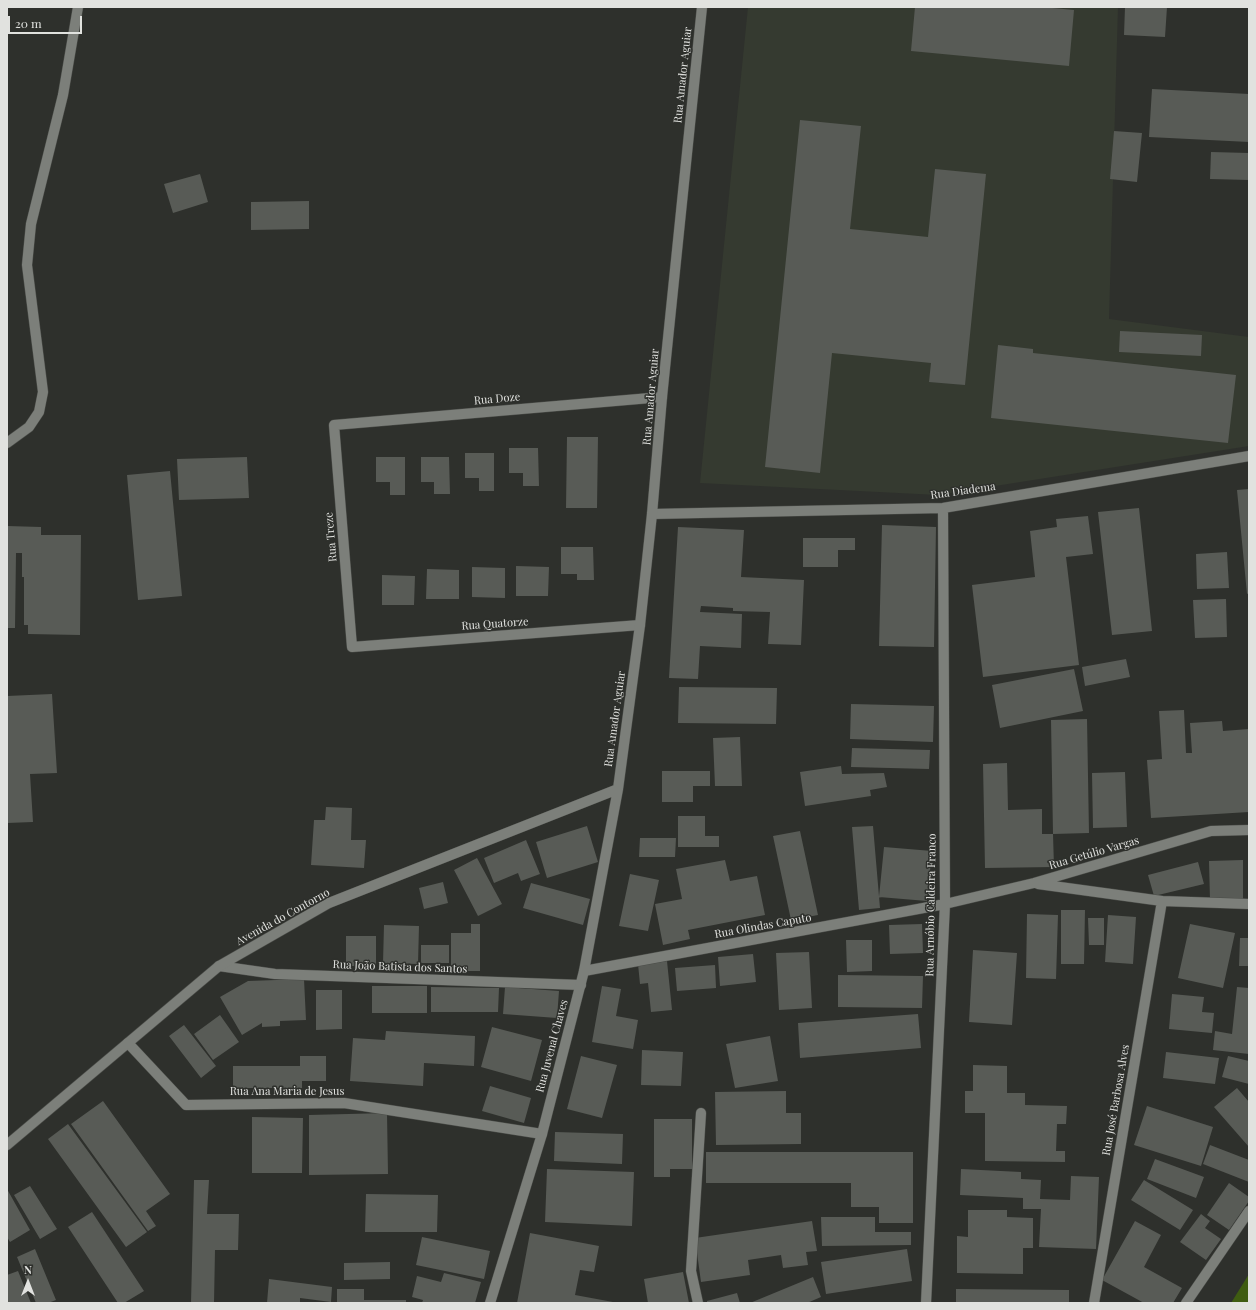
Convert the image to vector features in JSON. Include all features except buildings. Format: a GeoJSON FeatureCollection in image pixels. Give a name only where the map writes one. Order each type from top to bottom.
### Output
{"type":"FeatureCollection","features":[{"type":"Feature","properties":{"kind":"street"},"geometry":{"type":"LineString","coordinates":[[7,443],[29,427],[39,412],[44,392],[27,266],[31,224],[63,95],[78,7]]}},
{"type":"Feature","properties":{"kind":"street","name":"Rua Amador Aguiar"},"geometry":{"type":"LineString","coordinates":[[618,789],[640,626],[702,7]]}},
{"type":"Feature","properties":{"kind":"street","name":"Rua Doze"},"geometry":{"type":"LineString","coordinates":[[334,425],[662,397]]}},
{"type":"Feature","properties":{"kind":"street","name":"Rua Treze"},"geometry":{"type":"LineString","coordinates":[[334,425],[352,647]]}},
{"type":"Feature","properties":{"kind":"street","name":"Rua Diadema"},"geometry":{"type":"LineString","coordinates":[[652,514],[944,508],[1249,456]]}},
{"type":"Feature","properties":{"kind":"street","name":"Rua Arnóbio Caldeira Franco"},"geometry":{"type":"LineString","coordinates":[[926,1303],[945,904],[944,508]]}},
{"type":"Feature","properties":{"kind":"street","name":"Rua Quatorze"},"geometry":{"type":"LineString","coordinates":[[352,647],[640,626]]}},
{"type":"Feature","properties":{"kind":"street","name":"Avenida do Contorno"},"geometry":{"type":"LineString","coordinates":[[9,1141],[219,966],[329,903],[618,789]]}},
{"type":"Feature","properties":{"kind":"street","name":"Rua Juvenal Chaves"},"geometry":{"type":"LineString","coordinates":[[490,1303],[542,1134],[581,985],[618,789]]}},
{"type":"Feature","properties":{"kind":"street","name":"Rua Getúlio Vargas"},"geometry":{"type":"LineString","coordinates":[[945,904],[1034,883],[1211,831],[1249,830]]}},
{"type":"Feature","properties":{"kind":"street"},"geometry":{"type":"LineString","coordinates":[[1034,883],[1162,901],[1249,904]]}},
{"type":"Feature","properties":{"kind":"street","name":"Rua José Barbosa Alves"},"geometry":{"type":"LineString","coordinates":[[1094,1303],[1162,901]]}},
{"type":"Feature","properties":{"kind":"street","name":"Rua Olindas Caputo"},"geometry":{"type":"LineString","coordinates":[[584,971],[945,904]]}},
{"type":"Feature","properties":{"kind":"street","name":"Rua João Batista dos Santos"},"geometry":{"type":"LineString","coordinates":[[219,966],[275,974],[581,985]]}},
{"type":"Feature","properties":{"kind":"street","name":"Rua Ana Maria de Jesus"},"geometry":{"type":"LineString","coordinates":[[128,1043],[186,1105],[344,1103],[542,1134]]}},
{"type":"Feature","properties":{"kind":"street"},"geometry":{"type":"LineString","coordinates":[[698,1303],[691,1270],[701,1113]]}},
{"type":"Feature","properties":{"kind":"street"},"geometry":{"type":"LineString","coordinates":[[1186,1303],[1249,1211]]}},
{"type":"Feature","properties":{"kind":"shaded area"},"geometry":{"type":"Polygon","coordinates":[[[748,7],[1118,7],[1109,319],[1249,337],[1249,446],[938,495],[700,483],[748,7]]]}},
{"type":"Feature","properties":{"kind":"green space"},"geometry":{"type":"Polygon","coordinates":[[[1249,1274],[1249,1303],[1231,1303],[1249,1274]]]}}]}
